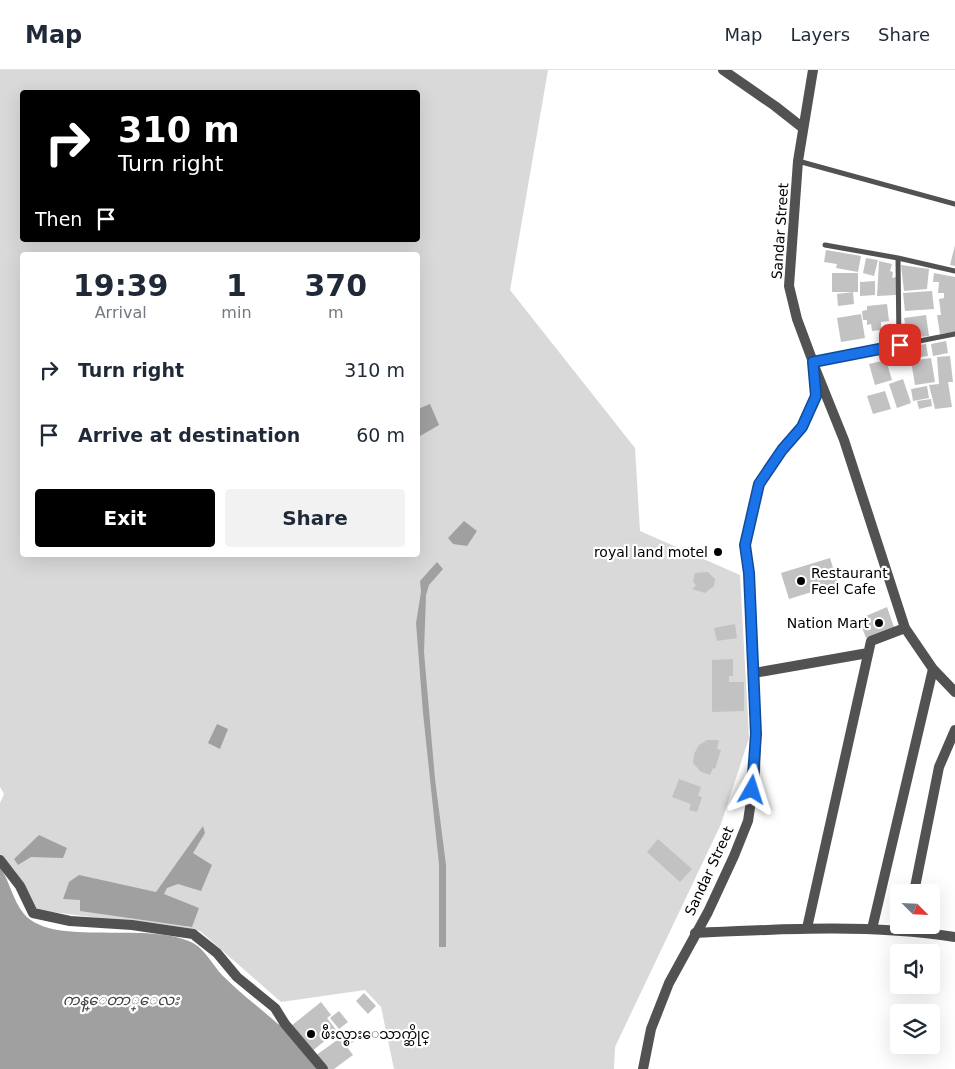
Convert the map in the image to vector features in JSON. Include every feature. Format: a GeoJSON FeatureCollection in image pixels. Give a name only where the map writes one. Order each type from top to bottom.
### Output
{"type":"FeatureCollection","features":[{"type":"Feature","properties":{"kind":"street"},"geometry":{"type":"LineString","coordinates":[[723,70],[803,128]]}},
{"type":"Feature","properties":{"kind":"street","name":"Sandar Street"},"geometry":{"type":"LineString","coordinates":[[643,1069],[650,1029],[669,983],[734,856],[748,821],[755,774],[754,673],[749,573],[745,545],[759,484],[782,450],[802,427],[816,396],[813,362],[797,319],[789,286],[798,161],[813,70]]}},
{"type":"Feature","properties":{"kind":"street"},"geometry":{"type":"LineString","coordinates":[[813,362],[844,440],[905,628],[933,669],[955,692]]}},
{"type":"Feature","properties":{"kind":"street"},"geometry":{"type":"LineString","coordinates":[[807,928],[871,641],[905,628]]}},
{"type":"Feature","properties":{"kind":"street"},"geometry":{"type":"LineString","coordinates":[[754,673],[868,654]]}},
{"type":"Feature","properties":{"kind":"street"},"geometry":{"type":"LineString","coordinates":[[872,929],[933,669]]}},
{"type":"Feature","properties":{"kind":"street"},"geometry":{"type":"LineString","coordinates":[[916,884],[939,767],[955,730]]}},
{"type":"Feature","properties":{"kind":"street"},"geometry":{"type":"LineString","coordinates":[[0,860],[20,886],[33,913],[70,921],[132,925],[193,934],[217,952],[237,977],[275,1008],[285,1024],[323,1069]]}},
{"type":"Feature","properties":{"kind":"street"},"geometry":{"type":"LineString","coordinates":[[695,933],[807,928],[890,928]]}},
{"type":"Feature","properties":{"kind":"street"},"geometry":{"type":"LineString","coordinates":[[940,934],[955,937]]}},
{"type":"Feature","properties":{"kind":"lane"},"geometry":{"type":"LineString","coordinates":[[798,161],[955,204]]}},
{"type":"Feature","properties":{"kind":"lane"},"geometry":{"type":"LineString","coordinates":[[825,245],[898,258],[955,271]]}},
{"type":"Feature","properties":{"kind":"lane"},"geometry":{"type":"LineString","coordinates":[[898,258],[900,345]]}},
{"type":"Feature","properties":{"kind":"lane"},"geometry":{"type":"LineString","coordinates":[[813,362],[955,334]]}},
{"type":"Feature","properties":{"kind":"shaded area"},"geometry":{"type":"Polygon","coordinates":[[[0,70],[548,70],[510,290],[635,448],[640,531],[740,575],[749,738],[721,824],[615,1047],[614,1069],[394,1069],[381,1007],[365,990],[281,1002],[200,931],[37,910],[14,870],[0,854],[0,803],[4,794],[0,787],[0,70]]]}},
{"type":"Feature","properties":{"kind":"water"},"geometry":{"type":"Polygon","coordinates":[[[430,404],[439,425],[420,436],[420,408],[430,404]]]}},
{"type":"Feature","properties":{"kind":"water"},"geometry":{"type":"Polygon","coordinates":[[[464,521],[477,531],[467,546],[453,544],[448,538],[464,521]]]}},
{"type":"Feature","properties":{"kind":"water"},"geometry":{"type":"Polygon","coordinates":[[[437,562],[443,569],[429,585],[426,595],[424,652],[435,779],[446,865],[446,947],[439,947],[439,864],[423,713],[416,623],[421,592],[420,581],[437,562]]]}},
{"type":"Feature","properties":{"kind":"water"},"geometry":{"type":"Polygon","coordinates":[[[217,724],[228,729],[220,749],[208,743],[217,724]]]}},
{"type":"Feature","properties":{"kind":"water"},"geometry":{"type":"Polygon","coordinates":[[[203,826],[205,833],[193,853],[212,865],[201,891],[178,884],[167,888],[164,894],[199,908],[192,927],[80,911],[80,900],[63,899],[69,882],[79,875],[156,892],[203,826]]]}},
{"type":"Feature","properties":{"kind":"water"},"geometry":{"type":"Polygon","coordinates":[[[39,835],[67,848],[63,858],[31,857],[18,865],[14,859],[39,835]]]}},
{"type":"Feature","properties":{"kind":"water","name":"ကန္ေတာ္ေလး"},"geometry":{"type":"Polygon","coordinates":[[[0,867],[20,909],[38,924],[56,930],[152,934],[174,937],[198,946],[219,972],[236,988],[278,1024],[288,1028],[320,1069],[0,1069],[0,867]]]}},
{"type":"Feature","properties":{"kind":"building"},"geometry":{"type":"Polygon","coordinates":[[[955,245],[955,266],[950,265],[955,245]]]}},
{"type":"Feature","properties":{"kind":"building"},"geometry":{"type":"Polygon","coordinates":[[[826,250],[861,256],[858,272],[836,268],[837,264],[824,262],[826,250]]]}},
{"type":"Feature","properties":{"kind":"building"},"geometry":{"type":"Polygon","coordinates":[[[866,258],[878,260],[874,276],[863,273],[866,258]]]}},
{"type":"Feature","properties":{"kind":"building"},"geometry":{"type":"Polygon","coordinates":[[[879,261],[892,264],[890,271],[893,272],[892,278],[896,277],[896,295],[877,296],[879,261]]]}},
{"type":"Feature","properties":{"kind":"building"},"geometry":{"type":"Polygon","coordinates":[[[901,265],[929,269],[927,289],[904,291],[901,265]]]}},
{"type":"Feature","properties":{"kind":"building"},"geometry":{"type":"Polygon","coordinates":[[[832,273],[858,273],[858,292],[832,292],[832,273]]]}},
{"type":"Feature","properties":{"kind":"building"},"geometry":{"type":"Polygon","coordinates":[[[934,273],[955,277],[955,332],[940,334],[937,315],[941,315],[939,299],[944,298],[944,293],[938,293],[939,282],[933,282],[934,273]]]}},
{"type":"Feature","properties":{"kind":"building"},"geometry":{"type":"Polygon","coordinates":[[[875,281],[875,295],[860,296],[860,282],[875,281]]]}},
{"type":"Feature","properties":{"kind":"building"},"geometry":{"type":"Polygon","coordinates":[[[932,291],[934,309],[905,311],[903,293],[932,291]]]}},
{"type":"Feature","properties":{"kind":"building"},"geometry":{"type":"Polygon","coordinates":[[[853,292],[854,304],[838,306],[837,294],[853,292]]]}},
{"type":"Feature","properties":{"kind":"building"},"geometry":{"type":"Polygon","coordinates":[[[887,304],[889,321],[881,322],[881,330],[872,331],[871,324],[867,325],[867,320],[863,320],[862,311],[867,310],[867,306],[887,304]]]}},
{"type":"Feature","properties":{"kind":"building"},"geometry":{"type":"Polygon","coordinates":[[[861,314],[865,338],[841,342],[837,318],[861,314]]]}},
{"type":"Feature","properties":{"kind":"building"},"geometry":{"type":"Polygon","coordinates":[[[926,315],[929,336],[908,338],[907,332],[903,333],[902,324],[905,323],[904,318],[926,315]]]}},
{"type":"Feature","properties":{"kind":"building"},"geometry":{"type":"Polygon","coordinates":[[[946,341],[948,353],[933,356],[931,344],[946,341]]]}},
{"type":"Feature","properties":{"kind":"building"},"geometry":{"type":"Polygon","coordinates":[[[926,344],[928,356],[914,358],[913,346],[926,344]]]}},
{"type":"Feature","properties":{"kind":"building"},"geometry":{"type":"Polygon","coordinates":[[[950,356],[953,382],[948,382],[952,407],[935,409],[929,385],[939,384],[937,357],[950,356]]]}},
{"type":"Feature","properties":{"kind":"building"},"geometry":{"type":"Polygon","coordinates":[[[931,358],[935,382],[915,385],[911,361],[931,358]]]}},
{"type":"Feature","properties":{"kind":"building"},"geometry":{"type":"Polygon","coordinates":[[[886,360],[892,380],[875,385],[869,364],[886,360]]]}},
{"type":"Feature","properties":{"kind":"building"},"geometry":{"type":"Polygon","coordinates":[[[903,379],[911,403],[897,408],[889,384],[903,379]]]}},
{"type":"Feature","properties":{"kind":"building"},"geometry":{"type":"Polygon","coordinates":[[[927,386],[929,398],[913,401],[911,389],[927,386]]]}},
{"type":"Feature","properties":{"kind":"building"},"geometry":{"type":"Polygon","coordinates":[[[885,391],[891,409],[873,414],[867,396],[885,391]]]}},
{"type":"Feature","properties":{"kind":"building"},"geometry":{"type":"Polygon","coordinates":[[[931,399],[932,406],[919,409],[917,401],[931,399]]]}},
{"type":"Feature","properties":{"kind":"building"},"geometry":{"type":"Polygon","coordinates":[[[830,558],[838,584],[789,599],[781,573],[830,558]]]}},
{"type":"Feature","properties":{"kind":"building"},"geometry":{"type":"Polygon","coordinates":[[[708,572],[715,579],[714,586],[705,593],[692,589],[696,585],[693,582],[695,573],[708,572]]]}},
{"type":"Feature","properties":{"kind":"building"},"geometry":{"type":"Polygon","coordinates":[[[887,607],[894,627],[866,638],[859,619],[887,607]]]}},
{"type":"Feature","properties":{"kind":"building"},"geometry":{"type":"Polygon","coordinates":[[[735,624],[737,638],[717,641],[714,628],[735,624]]]}},
{"type":"Feature","properties":{"kind":"building"},"geometry":{"type":"Polygon","coordinates":[[[733,659],[733,676],[729,676],[729,682],[744,682],[744,711],[712,712],[712,660],[733,659]]]}},
{"type":"Feature","properties":{"kind":"building"},"geometry":{"type":"Polygon","coordinates":[[[707,740],[719,740],[717,749],[721,750],[715,769],[713,768],[710,775],[701,772],[693,763],[694,754],[699,745],[707,740]]]}},
{"type":"Feature","properties":{"kind":"building"},"geometry":{"type":"Polygon","coordinates":[[[679,779],[701,787],[698,796],[702,797],[697,812],[689,810],[691,804],[672,797],[679,779]]]}},
{"type":"Feature","properties":{"kind":"building"},"geometry":{"type":"Polygon","coordinates":[[[658,839],[692,869],[680,882],[647,852],[658,839]]]}},
{"type":"Feature","properties":{"kind":"building"},"geometry":{"type":"Polygon","coordinates":[[[364,993],[376,1006],[368,1014],[356,1001],[364,993]]]}},
{"type":"Feature","properties":{"kind":"building"},"geometry":{"type":"Polygon","coordinates":[[[321,1002],[331,1015],[327,1018],[337,1031],[311,1052],[291,1026],[321,1002]]]}},
{"type":"Feature","properties":{"kind":"building"},"geometry":{"type":"Polygon","coordinates":[[[339,1011],[348,1022],[339,1029],[330,1018],[339,1011]]]}},
{"type":"Feature","properties":{"kind":"building"},"geometry":{"type":"Polygon","coordinates":[[[345,1029],[354,1041],[347,1047],[353,1055],[334,1069],[325,1069],[315,1056],[340,1038],[339,1034],[345,1029]]]}},
{"type":"Feature","properties":{"kind":"place","name":"royal land motel"},"geometry":{"type":"Point","coordinates":[718,552]}},
{"type":"Feature","properties":{"kind":"place","name":"Restaurant Feel Cafe"},"geometry":{"type":"Point","coordinates":[801,581]}},
{"type":"Feature","properties":{"kind":"place","name":"Nation Mart"},"geometry":{"type":"Point","coordinates":[879,623]}},
{"type":"Feature","properties":{"kind":"place","name":"ဖီးလ္စားေသာက္ဆိုင္"},"geometry":{"type":"Point","coordinates":[311,1034]}},
{"type":"Feature","properties":{"kind":"route"},"geometry":{"type":"LineString","coordinates":[[752,790],[755,774],[756,734],[749,573],[745,545],[759,484],[782,450],[802,427],[809,412],[816,396],[813,362],[900,345]]}}]}
